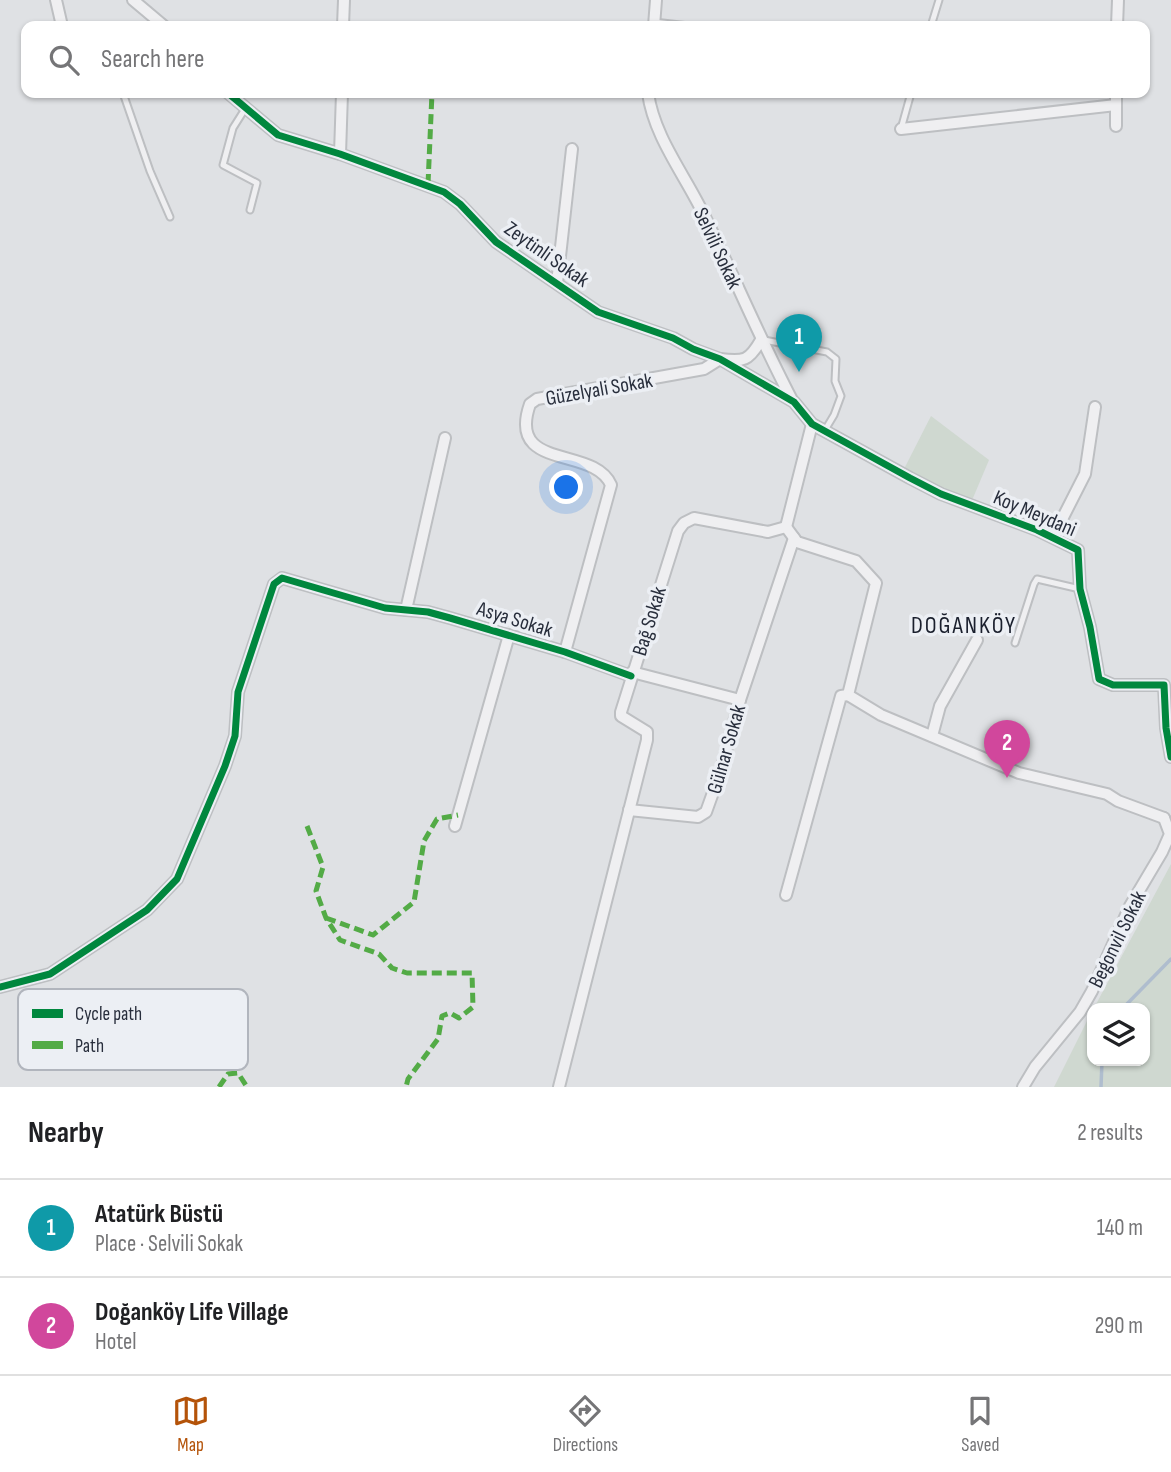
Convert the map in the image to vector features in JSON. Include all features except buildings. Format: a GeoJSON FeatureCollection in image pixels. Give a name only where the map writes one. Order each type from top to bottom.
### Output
{"type":"FeatureCollection","features":[{"type":"Feature","properties":{"kind":"street"},"geometry":{"type":"LineString","coordinates":[[56,0],[61,21]]}},
{"type":"Feature","properties":{"kind":"street"},"geometry":{"type":"LineString","coordinates":[[133,0],[158,21]]}},
{"type":"Feature","properties":{"kind":"street"},"geometry":{"type":"LineString","coordinates":[[343,21],[344,0]]}},
{"type":"Feature","properties":{"kind":"street"},"geometry":{"type":"LineString","coordinates":[[654,21],[656,0]]}},
{"type":"Feature","properties":{"kind":"street"},"geometry":{"type":"LineString","coordinates":[[1117,21],[1118,0]]}},
{"type":"Feature","properties":{"kind":"street","name":"Zeytinli Sokak"},"geometry":{"type":"LineString","coordinates":[[233,98],[278,135],[444,192],[460,204],[496,242],[598,312],[673,338],[720,359],[793,402],[812,424]]}},
{"type":"Feature","properties":{"kind":"street"},"geometry":{"type":"LineString","coordinates":[[340,155],[342,98]]}},
{"type":"Feature","properties":{"kind":"street","name":"Selvili Sokak"},"geometry":{"type":"LineString","coordinates":[[649,98],[660,133],[704,214],[761,340],[793,402]]}},
{"type":"Feature","properties":{"kind":"street"},"geometry":{"type":"LineString","coordinates":[[1116,98],[1116,126]]}},
{"type":"Feature","properties":{"kind":"street"},"geometry":{"type":"LineString","coordinates":[[901,129],[1116,105]]}},
{"type":"Feature","properties":{"kind":"street"},"geometry":{"type":"LineString","coordinates":[[557,283],[572,149]]}},
{"type":"Feature","properties":{"kind":"street"},"geometry":{"type":"LineString","coordinates":[[720,359],[740,361],[752,354],[761,340]]}},
{"type":"Feature","properties":{"kind":"street","name":"Güzelyali Sokak"},"geometry":{"type":"LineString","coordinates":[[565,652],[611,485],[603,472],[553,455],[530,440],[525,423],[530,404],[537,400],[704,369],[720,359]]}},
{"type":"Feature","properties":{"kind":"street"},"geometry":{"type":"LineString","coordinates":[[1053,537],[1085,474],[1095,407]]}},
{"type":"Feature","properties":{"kind":"street"},"geometry":{"type":"LineString","coordinates":[[812,424],[786,527],[797,542],[856,561],[876,583],[848,695]]}},
{"type":"Feature","properties":{"kind":"street","name":"Koy Meydani"},"geometry":{"type":"LineString","coordinates":[[812,424],[941,494],[1053,537],[1078,550],[1080,589],[1099,678],[1113,685],[1164,685],[1166,728],[1171,757]]}},
{"type":"Feature","properties":{"kind":"street"},"geometry":{"type":"LineString","coordinates":[[406,610],[445,438]]}},
{"type":"Feature","properties":{"kind":"street","name":"Bağ Sokak"},"geometry":{"type":"LineString","coordinates":[[629,810],[647,732],[621,716],[631,674],[678,531],[684,523],[694,518],[768,532],[786,527]]}},
{"type":"Feature","properties":{"kind":"street","name":"Gülnar Sokak"},"geometry":{"type":"LineString","coordinates":[[629,810],[698,817],[706,812],[794,538]]}},
{"type":"Feature","properties":{"kind":"street","name":"Asya Sokak"},"geometry":{"type":"LineString","coordinates":[[0,987],[50,974],[148,911],[177,879],[232,746],[238,692],[275,584],[282,578],[385,608],[450,618],[631,674],[740,700]]}},
{"type":"Feature","properties":{"kind":"street"},"geometry":{"type":"LineString","coordinates":[[455,826],[509,635]]}},
{"type":"Feature","properties":{"kind":"street"},"geometry":{"type":"LineString","coordinates":[[932,736],[940,706],[977,640]]}},
{"type":"Feature","properties":{"kind":"street"},"geometry":{"type":"LineString","coordinates":[[786,895],[841,696],[848,695],[881,715],[1019,773],[1091,789],[1168,814]]}},
{"type":"Feature","properties":{"kind":"street"},"geometry":{"type":"LineString","coordinates":[[559,1087],[629,810]]}},
{"type":"Feature","properties":{"kind":"street","name":"Begonvil Sokak"},"geometry":{"type":"LineString","coordinates":[[1023,1087],[1035,1067],[1080,1012],[1092,991],[1130,906],[1170,834],[1168,814]]}},
{"type":"Feature","properties":{"kind":"lane"},"geometry":{"type":"LineString","coordinates":[[933,21],[939,0]]}},
{"type":"Feature","properties":{"kind":"lane"},"geometry":{"type":"LineString","coordinates":[[125,98],[150,171],[170,217]]}},
{"type":"Feature","properties":{"kind":"lane"},"geometry":{"type":"LineString","coordinates":[[901,129],[910,98]]}},
{"type":"Feature","properties":{"kind":"lane"},"geometry":{"type":"LineString","coordinates":[[245,109],[233,128],[223,165],[257,183],[250,210]]}},
{"type":"Feature","properties":{"kind":"lane"},"geometry":{"type":"LineString","coordinates":[[761,340],[827,352],[836,359],[835,381],[841,396],[825,430]]}},
{"type":"Feature","properties":{"kind":"lane"},"geometry":{"type":"LineString","coordinates":[[1016,643],[1037,579],[1080,589]]}},
{"type":"Feature","properties":{"kind":"shaded area"},"geometry":{"type":"Polygon","coordinates":[[[931,416],[989,460],[973,498],[967,501],[932,486],[904,469],[931,416]]]}},
{"type":"Feature","properties":{"kind":"shaded area"},"geometry":{"type":"Polygon","coordinates":[[[1171,864],[1171,1087],[1054,1087],[1087,1021],[1087,1066],[1150,1066],[1150,1003],[1097,1003],[1171,864]]]}},
{"type":"Feature","properties":{"kind":"waterway"},"geometry":{"type":"LineString","coordinates":[[1128,1003],[1171,959]]}},
{"type":"Feature","properties":{"kind":"waterway"},"geometry":{"type":"LineString","coordinates":[[1101,1087],[1102,1066]]}},
{"type":"Feature","properties":{"kind":"marked path"},"geometry":{"type":"LineString","coordinates":[[428,184],[432,98]]}},
{"type":"Feature","properties":{"kind":"marked path"},"geometry":{"type":"LineString","coordinates":[[326,918],[373,935],[414,902],[424,841],[437,819],[458,815]]}},
{"type":"Feature","properties":{"kind":"marked path"},"geometry":{"type":"LineString","coordinates":[[307,826],[323,867],[316,891],[326,918],[340,940],[379,954],[392,968],[407,973],[472,973],[473,1007],[459,1018],[450,1013],[442,1016],[438,1039],[408,1079],[406,1087]]}},
{"type":"Feature","properties":{"kind":"marked path"},"geometry":{"type":"LineString","coordinates":[[219,1087],[228,1074],[238,1073],[247,1087]]}},
{"type":"Feature","properties":{"kind":"cycle path"},"geometry":{"type":"LineString","coordinates":[[234,98],[278,135],[340,154],[444,192],[460,204],[496,242],[598,312],[673,338],[720,359],[794,402],[812,424],[910,478],[941,494],[1037,530],[1078,550],[1080,589],[1099,679],[1113,685],[1164,685],[1166,728],[1171,757]]}},
{"type":"Feature","properties":{"kind":"cycle path"},"geometry":{"type":"LineString","coordinates":[[0,987],[50,974],[147,910],[177,879],[225,766],[235,736],[238,692],[274,584],[282,578],[385,608],[428,612],[450,618],[565,652],[631,676]]}},
{"type":"Feature","properties":{"kind":"place","name":"Atatürk Büstü"},"geometry":{"type":"Point","coordinates":[799,372]}},
{"type":"Feature","properties":{"kind":"place","name":"Doğanköy Life Village"},"geometry":{"type":"Point","coordinates":[1007,778]}},
{"type":"Feature","properties":{"kind":"district","name":"DOĞANKÖY"},"geometry":{"type":"Point","coordinates":[964,625]}}]}
